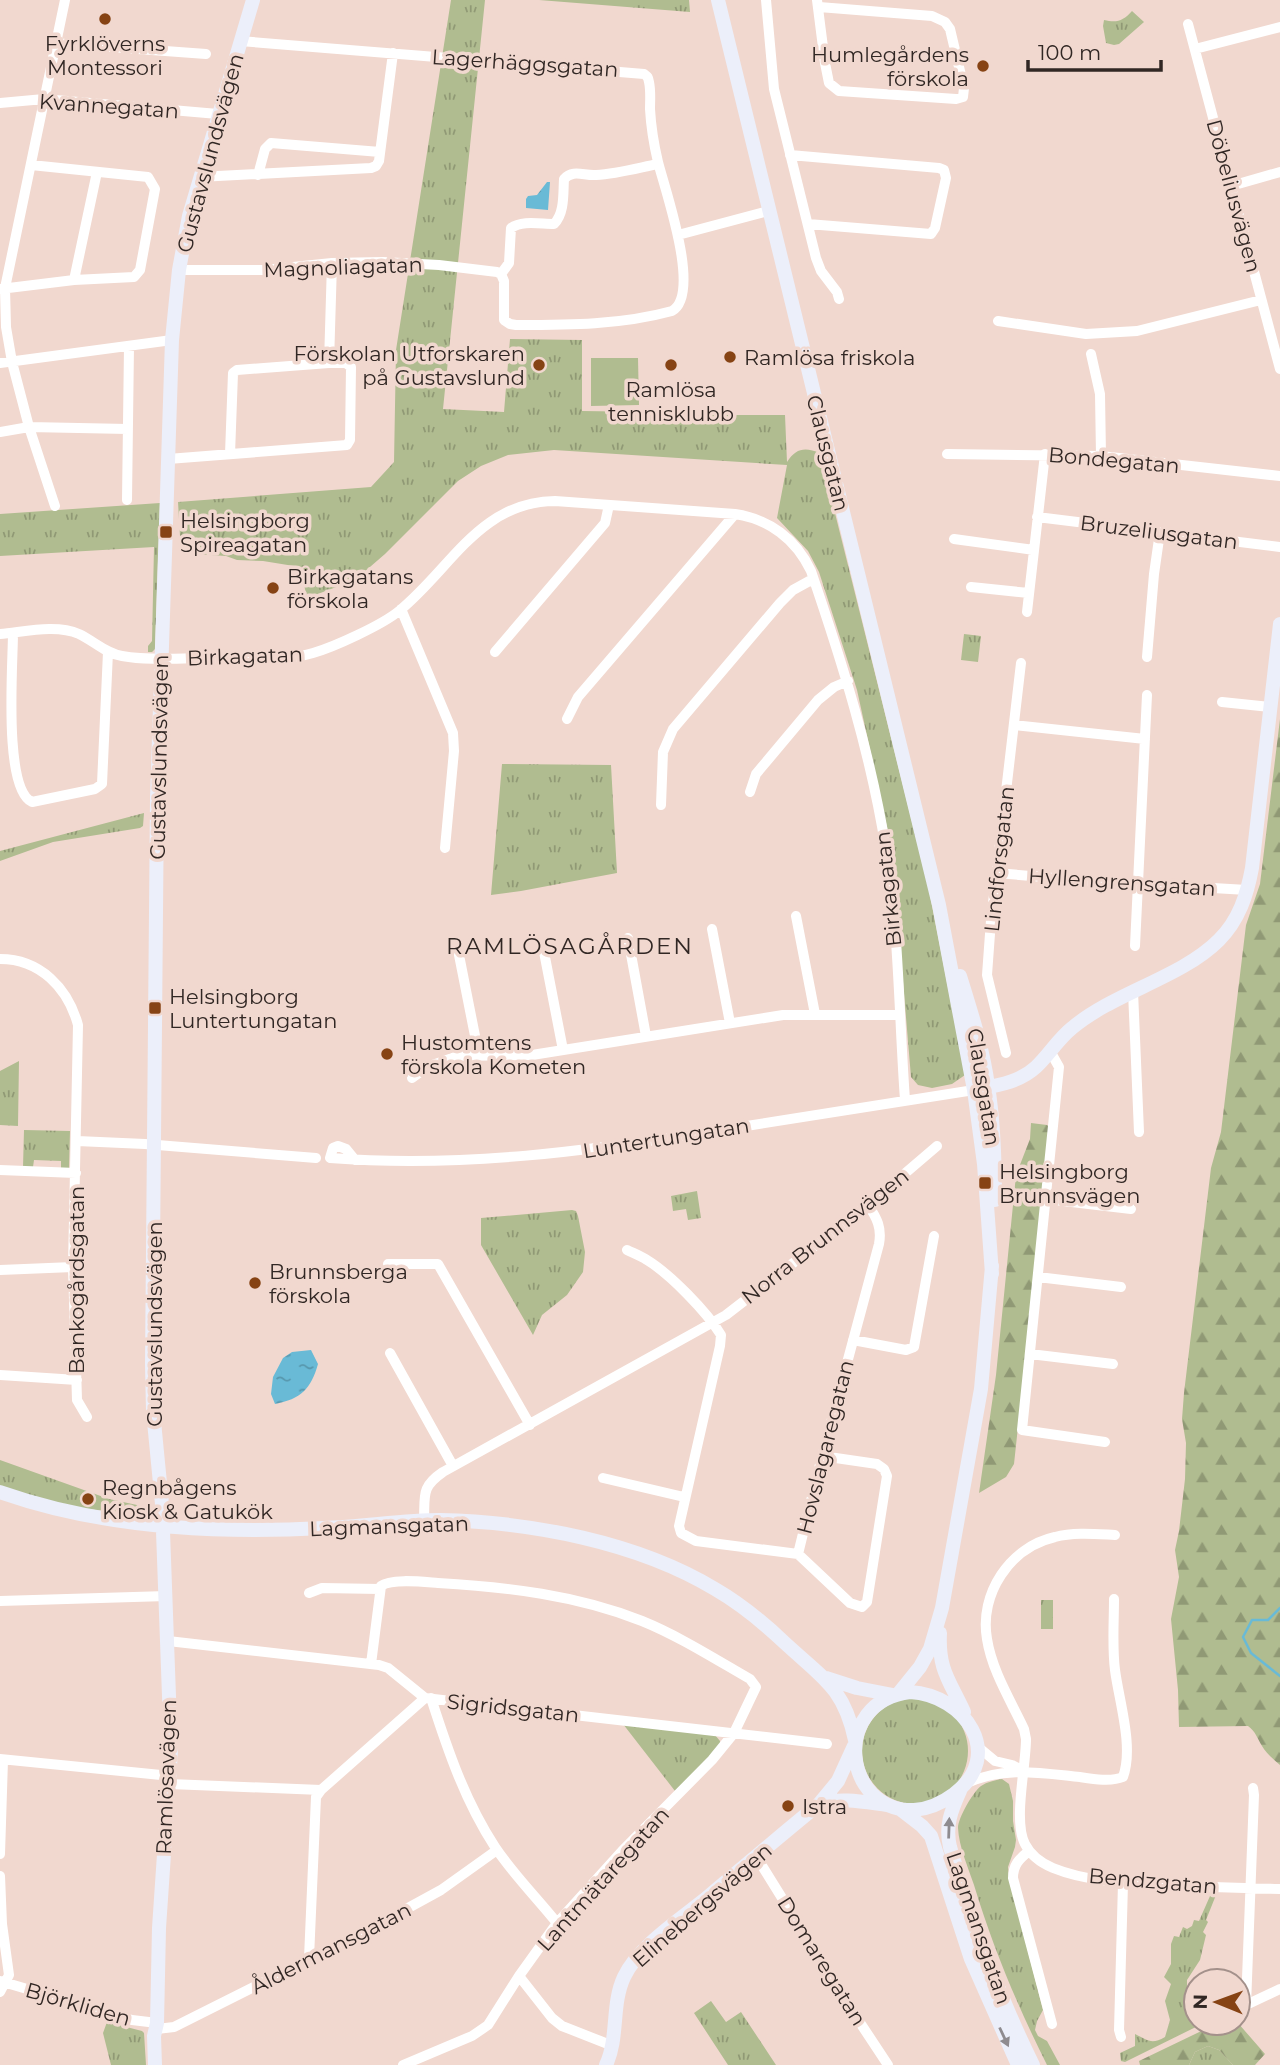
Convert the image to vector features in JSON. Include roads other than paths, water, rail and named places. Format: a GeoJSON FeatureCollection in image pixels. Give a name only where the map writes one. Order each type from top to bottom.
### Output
{"type":"FeatureCollection","features":[{"type":"Feature","properties":{"kind":"street"},"geometry":{"type":"LineString","coordinates":[[55,506],[6,362],[3,288],[65,0]]}},
{"type":"Feature","properties":{"kind":"street","name":"Gustavslundsvägen"},"geometry":{"type":"LineString","coordinates":[[163,1525],[153,1411],[157,799],[172,340],[179,271],[189,216],[253,0]]}},
{"type":"Feature","properties":{"kind":"street","name":"Clausgatan"},"geometry":{"type":"LineString","coordinates":[[718,0],[939,905],[973,1018],[989,1087],[995,1171],[992,1273],[981,1389],[942,1608],[939,1646],[941,1665],[969,1723]]}},
{"type":"Feature","properties":{"kind":"street"},"geometry":{"type":"LineString","coordinates":[[766,0],[774,89],[790,155],[821,271],[837,292],[839,299]]}},
{"type":"Feature","properties":{"kind":"street"},"geometry":{"type":"LineString","coordinates":[[818,4],[932,16],[945,22],[950,29],[964,88],[963,97],[956,99],[839,90],[829,83],[818,4]]}},
{"type":"Feature","properties":{"kind":"street","name":"Döbeliusvägen"},"geometry":{"type":"LineString","coordinates":[[1188,24],[1280,369]]}},
{"type":"Feature","properties":{"kind":"street"},"geometry":{"type":"LineString","coordinates":[[1195,49],[1280,27]]}},
{"type":"Feature","properties":{"kind":"street","name":"Lagerhäggsgatan"},"geometry":{"type":"LineString","coordinates":[[240,41],[644,74],[650,85],[651,124],[659,164],[678,235]]}},
{"type":"Feature","properties":{"kind":"street"},"geometry":{"type":"LineString","coordinates":[[56,43],[206,54]]}},
{"type":"Feature","properties":{"kind":"street"},"geometry":{"type":"LineString","coordinates":[[199,177],[371,168],[378,163],[394,53]]}},
{"type":"Feature","properties":{"kind":"street","name":"Kvannegatan"},"geometry":{"type":"LineString","coordinates":[[0,103],[44,99],[218,114]]}},
{"type":"Feature","properties":{"kind":"street"},"geometry":{"type":"LineString","coordinates":[[258,175],[265,149],[271,143],[380,152]]}},
{"type":"Feature","properties":{"kind":"street"},"geometry":{"type":"LineString","coordinates":[[790,155],[939,168],[944,170],[946,178],[935,228],[931,234],[807,224]]}},
{"type":"Feature","properties":{"kind":"street"},"geometry":{"type":"LineString","coordinates":[[659,164],[594,176],[573,173],[567,175],[564,179],[561,213],[554,224],[519,223],[511,228],[509,263],[501,274],[504,281],[504,320],[510,324],[572,325],[614,322],[675,310],[682,300],[678,235],[768,211]]}},
{"type":"Feature","properties":{"kind":"street"},"geometry":{"type":"LineString","coordinates":[[3,288],[134,277],[140,270],[155,189],[148,177],[31,165]]}},
{"type":"Feature","properties":{"kind":"street"},"geometry":{"type":"LineString","coordinates":[[74,281],[97,172]]}},
{"type":"Feature","properties":{"kind":"street"},"geometry":{"type":"LineString","coordinates":[[1231,186],[1280,172]]}},
{"type":"Feature","properties":{"kind":"street"},"geometry":{"type":"LineString","coordinates":[[329,363],[332,263]]}},
{"type":"Feature","properties":{"kind":"street","name":"Magnoliagatan"},"geometry":{"type":"LineString","coordinates":[[179,271],[264,270],[332,263],[416,263],[501,274]]}},
{"type":"Feature","properties":{"kind":"street"},"geometry":{"type":"LineString","coordinates":[[998,321],[1086,334],[1137,331],[1261,300]]}},
{"type":"Feature","properties":{"kind":"street"},"geometry":{"type":"LineString","coordinates":[[1267,320],[1280,317]]}},
{"type":"Feature","properties":{"kind":"street"},"geometry":{"type":"LineString","coordinates":[[6,362],[172,340]]}},
{"type":"Feature","properties":{"kind":"street"},"geometry":{"type":"LineString","coordinates":[[127,500],[129,346]]}},
{"type":"Feature","properties":{"kind":"street"},"geometry":{"type":"LineString","coordinates":[[1091,354],[1100,394],[1101,456]]}},
{"type":"Feature","properties":{"kind":"street"},"geometry":{"type":"LineString","coordinates":[[168,459],[347,445],[350,440],[351,367],[346,363],[329,363],[237,370],[233,373],[230,454]]}},
{"type":"Feature","properties":{"kind":"street"},"geometry":{"type":"LineString","coordinates":[[0,432],[29,427],[128,429]]}},
{"type":"Feature","properties":{"kind":"street","name":"Bondegatan"},"geometry":{"type":"LineString","coordinates":[[947,454],[1101,456],[1280,476]]}},
{"type":"Feature","properties":{"kind":"street"},"geometry":{"type":"LineString","coordinates":[[1027,612],[1045,454]]}},
{"type":"Feature","properties":{"kind":"street","name":"Birkagatan"},"geometry":{"type":"LineString","coordinates":[[108,652],[121,656],[162,659],[271,658],[311,654],[341,642],[401,609],[477,532],[505,512],[540,502],[735,514],[761,520],[791,541],[802,555],[813,579],[848,681],[886,849],[894,922],[905,1100]]}},
{"type":"Feature","properties":{"kind":"street"},"geometry":{"type":"LineString","coordinates":[[495,652],[605,523],[609,505]]}},
{"type":"Feature","properties":{"kind":"street"},"geometry":{"type":"LineString","coordinates":[[567,719],[578,697],[735,514]]}},
{"type":"Feature","properties":{"kind":"street","name":"Bruzeliusgatan"},"geometry":{"type":"LineString","coordinates":[[1038,517],[1280,547]]}},
{"type":"Feature","properties":{"kind":"street"},"geometry":{"type":"LineString","coordinates":[[1147,657],[1160,532]]}},
{"type":"Feature","properties":{"kind":"street"},"geometry":{"type":"LineString","coordinates":[[954,539],[1034,550]]}},
{"type":"Feature","properties":{"kind":"street"},"geometry":{"type":"LineString","coordinates":[[661,805],[663,756],[673,729],[780,603],[793,590],[813,579]]}},
{"type":"Feature","properties":{"kind":"street"},"geometry":{"type":"LineString","coordinates":[[971,587],[1029,593]]}},
{"type":"Feature","properties":{"kind":"street"},"geometry":{"type":"LineString","coordinates":[[401,609],[453,733],[454,751],[445,848]]}},
{"type":"Feature","properties":{"kind":"street"},"geometry":{"type":"LineString","coordinates":[[974,1090],[1016,1080],[1027,1074],[1073,1027],[1133,990],[1194,960],[1208,950],[1234,921],[1247,890],[1252,868],[1280,624]]}},
{"type":"Feature","properties":{"kind":"street"},"geometry":{"type":"LineString","coordinates":[[0,634],[13,633],[53,630],[70,631],[108,652],[102,784],[95,789],[32,802],[23,795],[11,740],[13,633]]}},
{"type":"Feature","properties":{"kind":"street","name":"Lindforsgatan"},"geometry":{"type":"LineString","coordinates":[[1006,1053],[987,975],[1021,663]]}},
{"type":"Feature","properties":{"kind":"street"},"geometry":{"type":"LineString","coordinates":[[750,792],[756,774],[818,700],[848,681]]}},
{"type":"Feature","properties":{"kind":"street"},"geometry":{"type":"LineString","coordinates":[[1135,946],[1147,695]]}},
{"type":"Feature","properties":{"kind":"street"},"geometry":{"type":"LineString","coordinates":[[1222,702],[1270,707]]}},
{"type":"Feature","properties":{"kind":"street"},"geometry":{"type":"LineString","coordinates":[[1014,725],[1145,739]]}},
{"type":"Feature","properties":{"kind":"street","name":"Hyllengrensgatan"},"geometry":{"type":"LineString","coordinates":[[997,873],[1247,890]]}},
{"type":"Feature","properties":{"kind":"street","name":"Clausgatan"},"geometry":{"type":"LineString","coordinates":[[939,905],[974,1090],[984,1164],[992,1273]]}},
{"type":"Feature","properties":{"kind":"street"},"geometry":{"type":"LineString","coordinates":[[796,916],[815,1014]]}},
{"type":"Feature","properties":{"kind":"street"},"geometry":{"type":"LineString","coordinates":[[712,929],[730,1023]]}},
{"type":"Feature","properties":{"kind":"street"},"geometry":{"type":"LineString","coordinates":[[628,938],[646,1036]]}},
{"type":"Feature","properties":{"kind":"street"},"geometry":{"type":"LineString","coordinates":[[544,952],[563,1050]]}},
{"type":"Feature","properties":{"kind":"street"},"geometry":{"type":"LineString","coordinates":[[459,955],[478,1056]]}},
{"type":"Feature","properties":{"kind":"street","name":"Bankogårdsgatan"},"geometry":{"type":"LineString","coordinates":[[0,959],[20,961],[44,972],[61,989],[74,1010],[79,1030],[73,1266],[78,1400],[87,1417]]}},
{"type":"Feature","properties":{"kind":"street"},"geometry":{"type":"LineString","coordinates":[[1133,990],[1139,1132]]}},
{"type":"Feature","properties":{"kind":"street"},"geometry":{"type":"LineString","coordinates":[[412,1078],[424,1069],[458,1056],[522,1055],[563,1050],[783,1015],[900,1015]]}},
{"type":"Feature","properties":{"kind":"street"},"geometry":{"type":"LineString","coordinates":[[1050,1051],[1059,1067],[1022,1430],[1105,1442]]}},
{"type":"Feature","properties":{"kind":"street","name":"Luntertungatan"},"geometry":{"type":"LineString","coordinates":[[355,1160],[450,1161],[553,1154],[628,1145],[974,1090]]}},
{"type":"Feature","properties":{"kind":"street"},"geometry":{"type":"LineString","coordinates":[[77,1142],[155,1145],[316,1158]]}},
{"type":"Feature","properties":{"kind":"street","name":"Norra Brunnsvägen"},"geometry":{"type":"LineString","coordinates":[[424,1520],[427,1485],[430,1481],[726,1315],[868,1205],[937,1146]]}},
{"type":"Feature","properties":{"kind":"street"},"geometry":{"type":"LineString","coordinates":[[0,1170],[76,1173]]}},
{"type":"Feature","properties":{"kind":"street"},"geometry":{"type":"LineString","coordinates":[[1046,1199],[1131,1209]]}},
{"type":"Feature","properties":{"kind":"street","name":"Hovslagaregatan"},"geometry":{"type":"LineString","coordinates":[[798,1554],[880,1237],[879,1223],[868,1205]]}},
{"type":"Feature","properties":{"kind":"street","name":"Hovslagaregatan"},"geometry":{"type":"LineString","coordinates":[[853,1340],[906,1350],[914,1347],[934,1236]]}},
{"type":"Feature","properties":{"kind":"street"},"geometry":{"type":"LineString","coordinates":[[627,1250],[648,1260],[685,1294],[720,1335],[720,1346],[684,1497],[679,1526],[681,1533],[696,1541],[798,1554],[850,1604],[859,1607],[866,1604],[887,1476],[884,1469],[877,1464],[822,1456]]}},
{"type":"Feature","properties":{"kind":"street"},"geometry":{"type":"LineString","coordinates":[[388,1264],[438,1264],[530,1424]]}},
{"type":"Feature","properties":{"kind":"street"},"geometry":{"type":"LineString","coordinates":[[0,1270],[73,1266]]}},
{"type":"Feature","properties":{"kind":"street"},"geometry":{"type":"LineString","coordinates":[[1038,1277],[1121,1287]]}},
{"type":"Feature","properties":{"kind":"street"},"geometry":{"type":"LineString","coordinates":[[390,1353],[453,1466]]}},
{"type":"Feature","properties":{"kind":"street"},"geometry":{"type":"LineString","coordinates":[[1030,1354],[1113,1364]]}},
{"type":"Feature","properties":{"kind":"street"},"geometry":{"type":"LineString","coordinates":[[0,1375],[77,1381]]}},
{"type":"Feature","properties":{"kind":"street"},"geometry":{"type":"LineString","coordinates":[[603,1478],[684,1497]]}},
{"type":"Feature","properties":{"kind":"street","name":"Lagmansgatan"},"geometry":{"type":"LineString","coordinates":[[0,1492],[50,1508],[121,1521],[163,1525],[297,1529],[424,1520],[537,1530],[609,1545],[662,1563],[698,1580],[728,1597],[769,1628],[836,1690],[850,1717],[855,1743]]}},
{"type":"Feature","properties":{"kind":"street","name":"Ramlösavägen"},"geometry":{"type":"LineString","coordinates":[[155,2065],[159,1915],[170,1780],[163,1525]]}},
{"type":"Feature","properties":{"kind":"street"},"geometry":{"type":"LineString","coordinates":[[1052,2024],[1013,1878],[1018,1861],[1029,1851],[1020,1826],[1026,1739],[986,1638],[986,1611],[993,1589],[1011,1562],[1035,1544],[1059,1536],[1115,1535]]}},
{"type":"Feature","properties":{"kind":"street","name":"Lantmätaregatan"},"geometry":{"type":"LineString","coordinates":[[380,1589],[389,1581],[494,1587],[565,1598],[642,1621],[754,1682],[756,1687],[734,1733],[712,1760],[622,1851],[557,1923],[488,2025],[472,2036],[403,2065]]}},
{"type":"Feature","properties":{"kind":"street"},"geometry":{"type":"LineString","coordinates":[[309,1593],[322,1588],[380,1589],[371,1664]]}},
{"type":"Feature","properties":{"kind":"street"},"geometry":{"type":"LineString","coordinates":[[0,1601],[167,1596]]}},
{"type":"Feature","properties":{"kind":"street"},"geometry":{"type":"LineString","coordinates":[[977,1746],[990,1759],[1024,1771],[1096,1779],[1123,1777],[1126,1770],[1127,1745],[1114,1656],[1114,1599]]}},
{"type":"Feature","properties":{"kind":"street","name":"Clausgatan"},"geometry":{"type":"LineString","coordinates":[[896,1694],[920,1667],[930,1649],[942,1608]]}},
{"type":"Feature","properties":{"kind":"street","name":"Sigridsgatan"},"geometry":{"type":"LineString","coordinates":[[168,1641],[371,1664],[388,1668],[428,1698],[827,1744]]}},
{"type":"Feature","properties":{"kind":"street","name":"Lagmansgatan"},"geometry":{"type":"LineString","coordinates":[[824,1677],[857,1688],[896,1694]]}},
{"type":"Feature","properties":{"kind":"street"},"geometry":{"type":"LineString","coordinates":[[895,1807],[875,1796],[868,1788],[857,1766],[855,1743],[863,1720],[870,1711],[896,1694],[922,1692],[932,1695],[956,1709],[969,1723],[977,1746],[976,1762],[964,1786]]}},
{"type":"Feature","properties":{"kind":"street"},"geometry":{"type":"LineString","coordinates":[[309,1958],[316,1797],[428,1698],[468,1801],[497,1850],[557,1923]]}},
{"type":"Feature","properties":{"kind":"street","name":"Elinebergsvägen"},"geometry":{"type":"LineString","coordinates":[[606,2065],[613,2046],[618,1995],[624,1975],[632,1963],[660,1936],[819,1804],[838,1781],[855,1743]]}},
{"type":"Feature","properties":{"kind":"street"},"geometry":{"type":"LineString","coordinates":[[0,1854],[2,1760],[170,1780],[321,1790]]}},
{"type":"Feature","properties":{"kind":"street"},"geometry":{"type":"LineString","coordinates":[[819,1804],[834,1800],[851,1800],[915,1810],[942,1802],[964,1786],[991,1773],[1012,1774],[1024,1771]]}},
{"type":"Feature","properties":{"kind":"street","name":"Lagmansgatan"},"geometry":{"type":"LineString","coordinates":[[964,1786],[948,1819],[947,1837],[984,1955],[1033,2065]]}},
{"type":"Feature","properties":{"kind":"street"},"geometry":{"type":"LineString","coordinates":[[1253,1788],[1246,2005],[1280,1989]]}},
{"type":"Feature","properties":{"kind":"street","name":"Lagmansgatan"},"geometry":{"type":"LineString","coordinates":[[895,1807],[922,1826],[933,1841],[971,1959],[1018,2065]]}},
{"type":"Feature","properties":{"kind":"street","name":"Åldermansgatan"},"geometry":{"type":"LineString","coordinates":[[157,2026],[174,2027],[377,1925],[441,1890],[497,1850]]}},
{"type":"Feature","properties":{"kind":"street","name":"Bendzgatan"},"geometry":{"type":"LineString","coordinates":[[1029,1851],[1040,1861],[1055,1868],[1123,1882],[1280,1889]]}},
{"type":"Feature","properties":{"kind":"street","name":"Domaregatan"},"geometry":{"type":"LineString","coordinates":[[756,1856],[888,2065]]}},
{"type":"Feature","properties":{"kind":"street"},"geometry":{"type":"LineString","coordinates":[[0,1876],[2,1924],[9,1975],[2,1986]]}},
{"type":"Feature","properties":{"kind":"street"},"geometry":{"type":"LineString","coordinates":[[1121,2037],[1123,1882]]}},
{"type":"Feature","properties":{"kind":"street"},"geometry":{"type":"LineString","coordinates":[[519,1976],[552,2018],[562,2026],[613,2046]]}},
{"type":"Feature","properties":{"kind":"street","name":"Björkliden"},"geometry":{"type":"LineString","coordinates":[[2,1986],[157,2026]]}},
{"type":"Feature","properties":{"kind":"street","name":"Ramlösavägen"},"geometry":{"type":"LineString","coordinates":[[157,2026],[161,2065]]}},
{"type":"Feature","properties":{"kind":"water"},"geometry":{"type":"Polygon","coordinates":[[[547,182],[550,182],[548,210],[526,208],[528,196],[537,195],[547,182]]]}},
{"type":"Feature","properties":{"kind":"water"},"geometry":{"type":"Polygon","coordinates":[[[311,1350],[318,1364],[304,1392],[275,1404],[271,1394],[273,1377],[283,1358],[292,1352],[311,1350]]]}},
{"type":"Feature","properties":{"kind":"waterway"},"geometry":{"type":"LineString","coordinates":[[1280,1608],[1268,1620],[1252,1620],[1243,1637],[1251,1653],[1280,1676]]}},
{"type":"Feature","properties":{"kind":"place","name":"Fyrklöverns Montessori"},"geometry":{"type":"Point","coordinates":[105,19]}},
{"type":"Feature","properties":{"kind":"place","name":"Humlegårdens förskola"},"geometry":{"type":"Point","coordinates":[983,66]}},
{"type":"Feature","properties":{"kind":"place","name":"Ramlösa friskola"},"geometry":{"type":"Point","coordinates":[730,357]}},
{"type":"Feature","properties":{"kind":"place","name":"Förskolan Utforskaren på Gustavslund"},"geometry":{"type":"Point","coordinates":[539,365]}},
{"type":"Feature","properties":{"kind":"place","name":"Ramlösa tennisklubb"},"geometry":{"type":"Point","coordinates":[671,365]}},
{"type":"Feature","properties":{"kind":"place","name":"Helsingborg Spireagatan"},"geometry":{"type":"Point","coordinates":[166,532]}},
{"type":"Feature","properties":{"kind":"place","name":"Birkagatans förskola"},"geometry":{"type":"Point","coordinates":[273,588]}},
{"type":"Feature","properties":{"kind":"place","name":"Helsingborg Luntertungatan"},"geometry":{"type":"Point","coordinates":[155,1008]}},
{"type":"Feature","properties":{"kind":"place","name":"Hustomtens förskola Kometen"},"geometry":{"type":"Point","coordinates":[387,1054]}},
{"type":"Feature","properties":{"kind":"place","name":"Helsingborg Brunnsvägen"},"geometry":{"type":"Point","coordinates":[985,1183]}},
{"type":"Feature","properties":{"kind":"place","name":"Brunnsberga förskola"},"geometry":{"type":"Point","coordinates":[255,1283]}},
{"type":"Feature","properties":{"kind":"place","name":"Regnbågens Kiosk & Gatukök"},"geometry":{"type":"Point","coordinates":[88,1499]}},
{"type":"Feature","properties":{"kind":"place","name":"Istra"},"geometry":{"type":"Point","coordinates":[788,1806]}},
{"type":"Feature","properties":{"kind":"district","name":"RAMLÖSAGÅRDEN"},"geometry":{"type":"Point","coordinates":[570,946]}}]}
